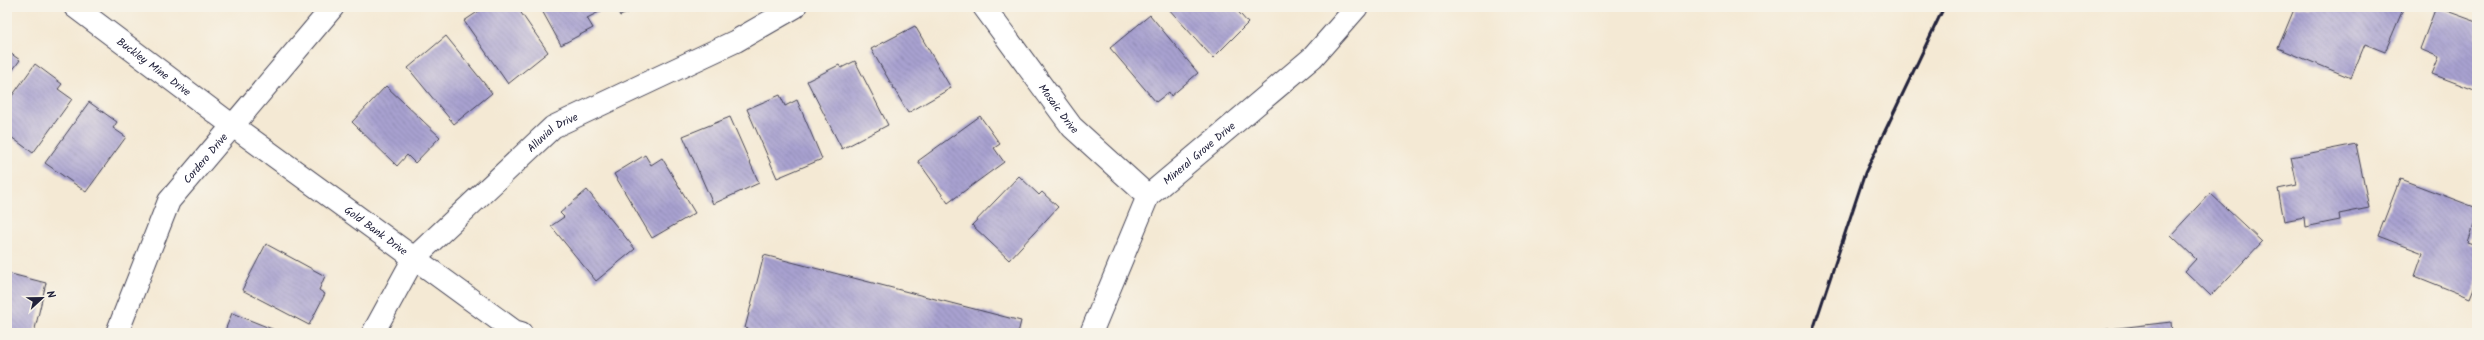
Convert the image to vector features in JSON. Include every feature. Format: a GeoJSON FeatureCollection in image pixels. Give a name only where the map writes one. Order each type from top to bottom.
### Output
{"type":"FeatureCollection","features":[{"type":"Feature","properties":{"kind":"street","name":"Buckley Mine Drive"},"geometry":{"type":"LineString","coordinates":[[75,7],[233,126]]}},
{"type":"Feature","properties":{"kind":"street","name":"Cordero Drive"},"geometry":{"type":"LineString","coordinates":[[117,333],[169,201],[333,7]]}},
{"type":"Feature","properties":{"kind":"street","name":"Alluvial Drive"},"geometry":{"type":"LineString","coordinates":[[373,333],[414,258],[553,127],[736,41],[795,7]]}},
{"type":"Feature","properties":{"kind":"street","name":"Mosaic Drive"},"geometry":{"type":"LineString","coordinates":[[984,7],[1072,127],[1148,196]]}},
{"type":"Feature","properties":{"kind":"street","name":"Mineral Grove Drive"},"geometry":{"type":"LineString","coordinates":[[1090,333],[1148,196],[1313,57],[1357,7]]}},
{"type":"Feature","properties":{"kind":"street","name":"Gold Bank Drive"},"geometry":{"type":"LineString","coordinates":[[233,126],[514,331],[521,333]]}},
{"type":"Feature","properties":{"kind":"building"},"geometry":{"type":"Polygon","coordinates":[[[485,7],[517,7],[548,52],[508,84],[464,21],[485,7]]]}},
{"type":"Feature","properties":{"kind":"building"},"geometry":{"type":"Polygon","coordinates":[[[540,7],[598,7],[601,11],[587,18],[593,28],[561,45],[540,7]]]}},
{"type":"Feature","properties":{"kind":"building"},"geometry":{"type":"Polygon","coordinates":[[[616,7],[642,7],[620,16],[616,7]]]}},
{"type":"Feature","properties":{"kind":"building"},"geometry":{"type":"Polygon","coordinates":[[[1167,7],[1234,7],[1248,23],[1213,58],[1167,7]]]}},
{"type":"Feature","properties":{"kind":"building"},"geometry":{"type":"Polygon","coordinates":[[[2295,7],[2404,7],[2385,52],[2365,44],[2351,78],[2278,48],[2295,7]]]}},
{"type":"Feature","properties":{"kind":"building"},"geometry":{"type":"Polygon","coordinates":[[[2436,7],[2477,22],[2477,91],[2432,74],[2439,57],[2420,49],[2436,7]]]}},
{"type":"Feature","properties":{"kind":"building"},"geometry":{"type":"Polygon","coordinates":[[[1150,15],[1198,73],[1171,96],[1169,92],[1156,102],[1110,48],[1150,15]]]}},
{"type":"Feature","properties":{"kind":"building"},"geometry":{"type":"Polygon","coordinates":[[[915,26],[951,88],[908,113],[871,49],[915,26]]]}},
{"type":"Feature","properties":{"kind":"building"},"geometry":{"type":"Polygon","coordinates":[[[446,36],[492,93],[454,124],[408,68],[446,36]]]}},
{"type":"Feature","properties":{"kind":"building"},"geometry":{"type":"Polygon","coordinates":[[[7,51],[20,60],[7,78],[7,51]]]}},
{"type":"Feature","properties":{"kind":"building"},"geometry":{"type":"Polygon","coordinates":[[[855,61],[888,125],[842,149],[807,81],[839,65],[841,68],[855,61]]]}},
{"type":"Feature","properties":{"kind":"building"},"geometry":{"type":"Polygon","coordinates":[[[35,64],[62,84],[58,89],[72,99],[33,153],[7,134],[7,103],[35,64]]]}},
{"type":"Feature","properties":{"kind":"building"},"geometry":{"type":"Polygon","coordinates":[[[386,86],[440,137],[415,163],[407,155],[397,166],[352,122],[386,86]]]}},
{"type":"Feature","properties":{"kind":"building"},"geometry":{"type":"Polygon","coordinates":[[[780,95],[785,106],[797,100],[822,159],[777,178],[747,109],[780,95]]]}},
{"type":"Feature","properties":{"kind":"building"},"geometry":{"type":"Polygon","coordinates":[[[89,102],[117,122],[113,128],[126,137],[86,192],[45,163],[89,102]]]}},
{"type":"Feature","properties":{"kind":"building"},"geometry":{"type":"Polygon","coordinates":[[[980,116],[1000,144],[994,148],[1004,162],[948,203],[918,161],[980,116]]]}},
{"type":"Feature","properties":{"kind":"building"},"geometry":{"type":"Polygon","coordinates":[[[730,117],[759,183],[713,204],[683,136],[730,117]]]}},
{"type":"Feature","properties":{"kind":"building"},"geometry":{"type":"Polygon","coordinates":[[[2356,144],[2369,208],[2339,214],[2340,220],[2305,227],[2304,217],[2284,221],[2278,189],[2297,185],[2291,157],[2356,144]]]}},
{"type":"Feature","properties":{"kind":"building"},"geometry":{"type":"Polygon","coordinates":[[[645,155],[651,165],[662,158],[695,213],[652,238],[614,174],[645,155]]]}},
{"type":"Feature","properties":{"kind":"building"},"geometry":{"type":"Polygon","coordinates":[[[1019,176],[1039,195],[1042,192],[1058,207],[1009,260],[972,225],[1019,176]]]}},
{"type":"Feature","properties":{"kind":"building"},"geometry":{"type":"Polygon","coordinates":[[[2400,179],[2477,208],[2477,217],[2468,242],[2477,245],[2477,280],[2470,298],[2415,276],[2423,253],[2378,236],[2400,179]]]}},
{"type":"Feature","properties":{"kind":"building"},"geometry":{"type":"Polygon","coordinates":[[[587,190],[635,249],[596,281],[551,226],[564,217],[560,213],[587,190]]]}},
{"type":"Feature","properties":{"kind":"building"},"geometry":{"type":"Polygon","coordinates":[[[2210,193],[2262,242],[2211,296],[2185,271],[2196,259],[2171,235],[2210,193]]]}},
{"type":"Feature","properties":{"kind":"building"},"geometry":{"type":"Polygon","coordinates":[[[266,244],[325,276],[319,290],[325,294],[309,325],[242,290],[266,244]]]}},
{"type":"Feature","properties":{"kind":"building"},"geometry":{"type":"Polygon","coordinates":[[[764,255],[1021,321],[1018,333],[763,333],[745,328],[764,255]]]}},
{"type":"Feature","properties":{"kind":"building"},"geometry":{"type":"Polygon","coordinates":[[[7,273],[46,283],[34,333],[7,333],[7,273]]]}},
{"type":"Feature","properties":{"kind":"building"},"geometry":{"type":"Polygon","coordinates":[[[232,313],[282,333],[224,333],[232,313]]]}},
{"type":"Feature","properties":{"kind":"building"},"geometry":{"type":"Polygon","coordinates":[[[2171,322],[2172,333],[2083,333],[2083,332],[2171,322]]]}},
{"type":"Feature","properties":{"kind":"railway"},"geometry":{"type":"LineString","coordinates":[[1812,333],[1865,173],[1944,7]]}}]}
